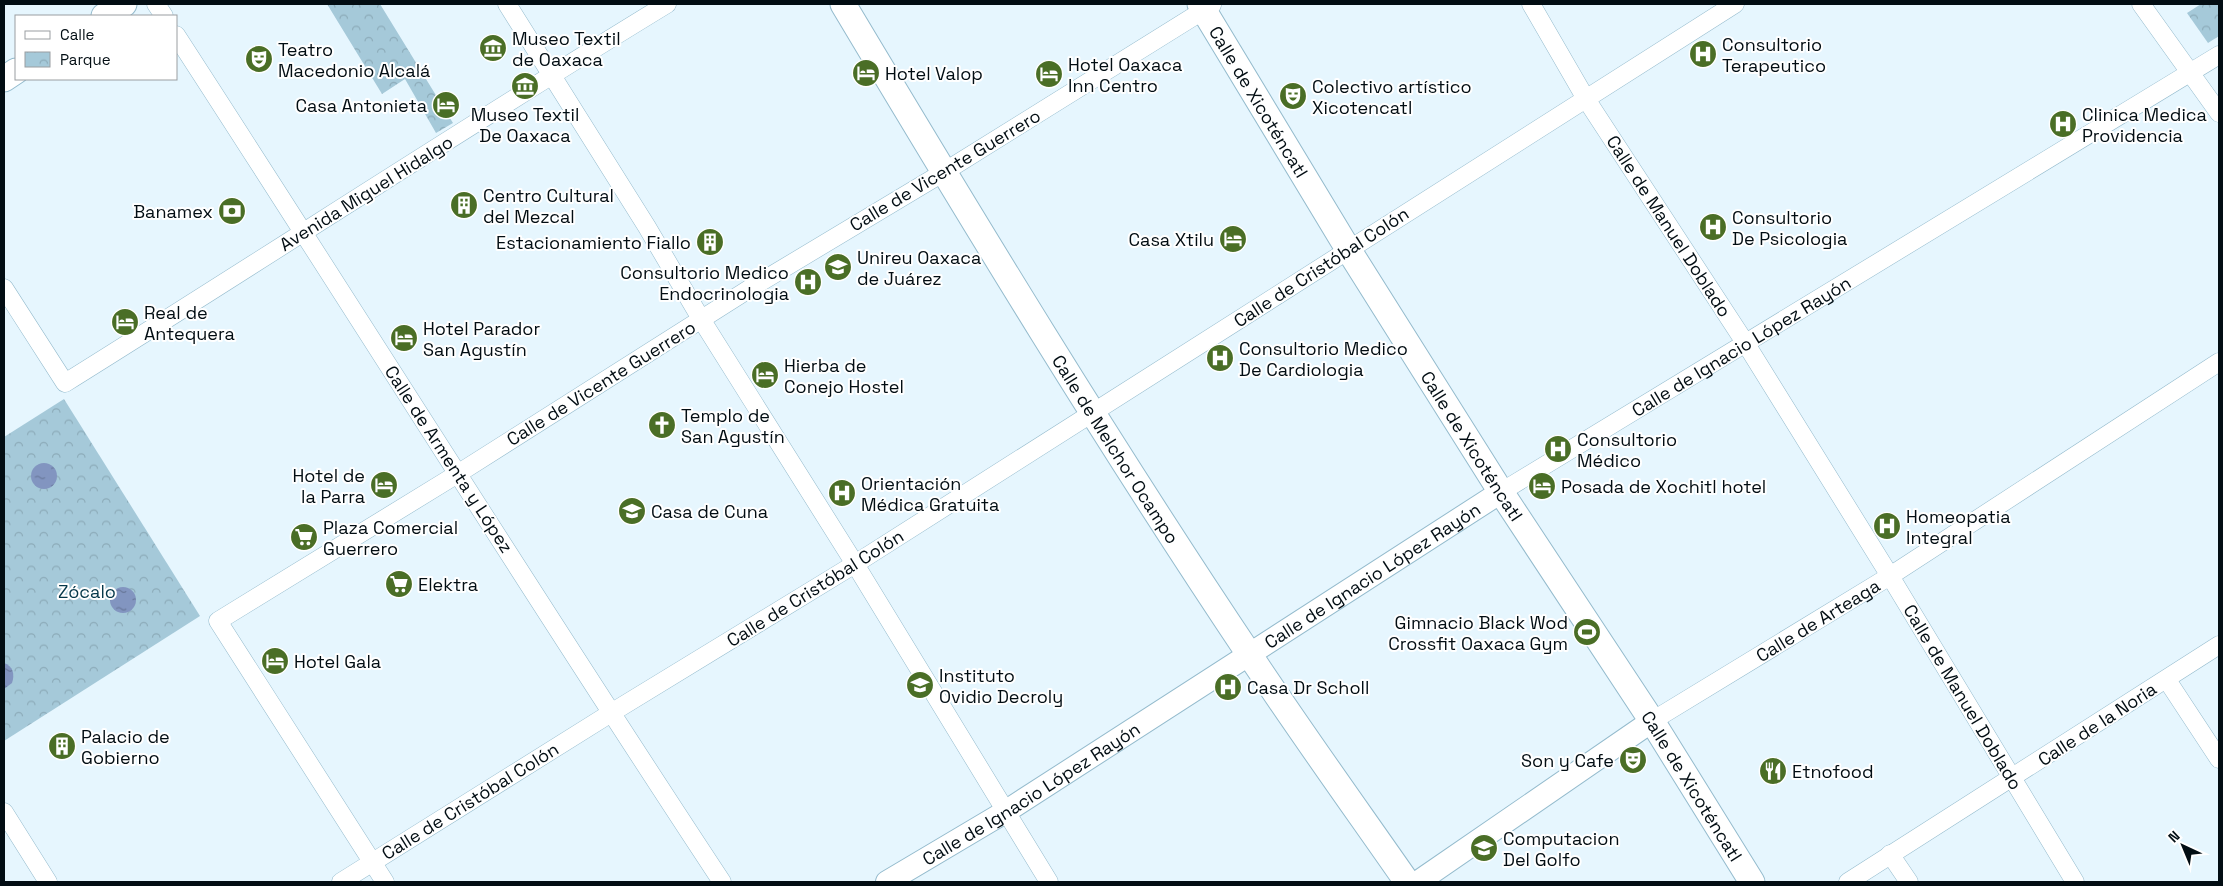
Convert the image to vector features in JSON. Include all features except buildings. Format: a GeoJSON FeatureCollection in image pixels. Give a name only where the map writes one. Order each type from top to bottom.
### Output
{"type":"FeatureCollection","features":[{"type":"Feature","properties":{"kind":"main road"},"geometry":{"type":"LineString","coordinates":[[106,15],[124,4]]}},
{"type":"Feature","properties":{"kind":"main road","name":"Calle de Melchor Ocampo"},"geometry":{"type":"LineString","coordinates":[[843,4],[944,172],[1094,413],[1248,654],[1407,882]]}},
{"type":"Feature","properties":{"kind":"main road","name":"Calle de Xicoténcatl"},"geometry":{"type":"LineString","coordinates":[[1206,6],[1348,249],[1501,492],[1652,721],[1752,882]]}},
{"type":"Feature","properties":{"kind":"main road"},"geometry":{"type":"LineString","coordinates":[[4,79],[15,72]]}},
{"type":"Feature","properties":{"kind":"street"},"geometry":{"type":"LineString","coordinates":[[156,4],[163,15]]}},
{"type":"Feature","properties":{"kind":"street"},"geometry":{"type":"LineString","coordinates":[[507,4],[647,227],[701,319],[856,564],[1048,882]]}},
{"type":"Feature","properties":{"kind":"street","name":"Avenida Miguel Hidalgo"},"geometry":{"type":"LineString","coordinates":[[4,288],[65,383],[304,231],[455,138],[552,74],[667,4]]}},
{"type":"Feature","properties":{"kind":"street","name":"Calle de Manuel Doblado"},"geometry":{"type":"LineString","coordinates":[[1531,4],[1586,99],[1746,344],[1890,576],[2075,882]]}},
{"type":"Feature","properties":{"kind":"street","name":"Calle de Cristóbal Colón"},"geometry":{"type":"LineString","coordinates":[[342,882],[611,713],[856,564],[1735,4]]}},
{"type":"Feature","properties":{"kind":"street"},"geometry":{"type":"LineString","coordinates":[[2140,4],[2219,114]]}},
{"type":"Feature","properties":{"kind":"street","name":"Calle de Vicente Guerrero"},"geometry":{"type":"LineString","coordinates":[[372,862],[218,621],[459,473],[701,319],[944,172],[1206,6]]}},
{"type":"Feature","properties":{"kind":"street","name":"Calle de Armenta y López"},"geometry":{"type":"LineString","coordinates":[[178,37],[611,713],[722,882]]}},
{"type":"Feature","properties":{"kind":"street","name":"Calle de Ignacio López Rayón"},"geometry":{"type":"LineString","coordinates":[[887,882],[1005,812],[1501,492],[2219,55]]}},
{"type":"Feature","properties":{"kind":"street","name":"Calle de Arteaga"},"geometry":{"type":"LineString","coordinates":[[1418,882],[1652,721],[1890,576],[2219,362]]}},
{"type":"Feature","properties":{"kind":"street","name":"Calle de la Noria"},"geometry":{"type":"LineString","coordinates":[[1848,882],[2219,646]]}},
{"type":"Feature","properties":{"kind":"street"},"geometry":{"type":"LineString","coordinates":[[2167,680],[2219,759]]}},
{"type":"Feature","properties":{"kind":"street"},"geometry":{"type":"LineString","coordinates":[[4,812],[48,882]]}},
{"type":"Feature","properties":{"kind":"street"},"geometry":{"type":"LineString","coordinates":[[1890,854],[1909,882]]}},
{"type":"Feature","properties":{"kind":"street"},"geometry":{"type":"LineString","coordinates":[[372,862],[385,882]]}},
{"type":"Feature","properties":{"kind":"green space"},"geometry":{"type":"Polygon","coordinates":[[[327,4],[380,4],[453,123],[436,133],[405,79],[382,94],[327,4]]]}},
{"type":"Feature","properties":{"kind":"green space"},"geometry":{"type":"Polygon","coordinates":[[[2201,4],[2219,4],[2219,36],[2208,43],[2187,13],[2201,4]]]}},
{"type":"Feature","properties":{"kind":"green space","name":"Zócalo"},"geometry":{"type":"Polygon","coordinates":[[[64,399],[200,616],[4,741],[4,437],[64,399]]]}},
{"type":"Feature","properties":{"kind":"water"},"geometry":{"type":"Polygon","coordinates":[[[44,463],[53,467],[57,476],[53,485],[44,489],[35,485],[31,476],[35,467],[44,463]]]}},
{"type":"Feature","properties":{"kind":"water"},"geometry":{"type":"Polygon","coordinates":[[[123,587],[132,591],[136,600],[132,609],[123,613],[114,609],[110,600],[114,591],[123,587]]]}},
{"type":"Feature","properties":{"kind":"water"},"geometry":{"type":"Polygon","coordinates":[[[4,663],[11,668],[13,676],[12,683],[4,689],[4,663]]]}},
{"type":"Feature","properties":{"kind":"place","name":"Museo Textil de Oaxaca"},"geometry":{"type":"Point","coordinates":[493,48]}},
{"type":"Feature","properties":{"kind":"place","name":"Consultorio Terapeutico"},"geometry":{"type":"Point","coordinates":[1703,54]}},
{"type":"Feature","properties":{"kind":"place","name":"Teatro Macedonio Alcalá"},"geometry":{"type":"Point","coordinates":[259,59]}},
{"type":"Feature","properties":{"kind":"place","name":"Hotel Valop"},"geometry":{"type":"Point","coordinates":[866,73]}},
{"type":"Feature","properties":{"kind":"place","name":"Hotel Oaxaca Inn Centro"},"geometry":{"type":"Point","coordinates":[1049,74]}},
{"type":"Feature","properties":{"kind":"place","name":"Museo Textil De Oaxaca"},"geometry":{"type":"Point","coordinates":[525,86]}},
{"type":"Feature","properties":{"kind":"place","name":"Colectivo artístico Xicotencatl"},"geometry":{"type":"Point","coordinates":[1293,96]}},
{"type":"Feature","properties":{"kind":"place","name":"Casa Antonieta"},"geometry":{"type":"Point","coordinates":[446,105]}},
{"type":"Feature","properties":{"kind":"place","name":"Clinica Medica Providencia"},"geometry":{"type":"Point","coordinates":[2063,124]}},
{"type":"Feature","properties":{"kind":"place","name":"Centro Cultural del Mezcal"},"geometry":{"type":"Point","coordinates":[464,205]}},
{"type":"Feature","properties":{"kind":"place","name":"Banamex"},"geometry":{"type":"Point","coordinates":[232,211]}},
{"type":"Feature","properties":{"kind":"place","name":"Consultorio De Psicologia"},"geometry":{"type":"Point","coordinates":[1713,227]}},
{"type":"Feature","properties":{"kind":"place","name":"Casa Xtilu"},"geometry":{"type":"Point","coordinates":[1233,239]}},
{"type":"Feature","properties":{"kind":"place","name":"Estacionamiento Fiallo"},"geometry":{"type":"Point","coordinates":[710,242]}},
{"type":"Feature","properties":{"kind":"place","name":"Unireu Oaxaca de Juárez"},"geometry":{"type":"Point","coordinates":[838,267]}},
{"type":"Feature","properties":{"kind":"place","name":"Consultorio Medico Endocrinologia"},"geometry":{"type":"Point","coordinates":[808,282]}},
{"type":"Feature","properties":{"kind":"place","name":"Real de Antequera"},"geometry":{"type":"Point","coordinates":[125,322]}},
{"type":"Feature","properties":{"kind":"place","name":"Hotel Parador San Agustín"},"geometry":{"type":"Point","coordinates":[404,338]}},
{"type":"Feature","properties":{"kind":"place","name":"Consultorio Medico De Cardiologia"},"geometry":{"type":"Point","coordinates":[1220,358]}},
{"type":"Feature","properties":{"kind":"place","name":"Hierba de Conejo Hostel"},"geometry":{"type":"Point","coordinates":[765,375]}},
{"type":"Feature","properties":{"kind":"place","name":"Templo de San Agustín"},"geometry":{"type":"Point","coordinates":[662,425]}},
{"type":"Feature","properties":{"kind":"place","name":"Consultorio Médico"},"geometry":{"type":"Point","coordinates":[1558,449]}},
{"type":"Feature","properties":{"kind":"place","name":"Hotel de la Parra"},"geometry":{"type":"Point","coordinates":[384,485]}},
{"type":"Feature","properties":{"kind":"place","name":"Posada de Xochitl hotel"},"geometry":{"type":"Point","coordinates":[1542,486]}},
{"type":"Feature","properties":{"kind":"place","name":"Orientación Médica Gratuita"},"geometry":{"type":"Point","coordinates":[842,493]}},
{"type":"Feature","properties":{"kind":"place","name":"Casa de Cuna"},"geometry":{"type":"Point","coordinates":[632,511]}},
{"type":"Feature","properties":{"kind":"place","name":"Homeopatia Integral"},"geometry":{"type":"Point","coordinates":[1887,526]}},
{"type":"Feature","properties":{"kind":"place","name":"Plaza Comercial Guerrero"},"geometry":{"type":"Point","coordinates":[304,537]}},
{"type":"Feature","properties":{"kind":"place","name":"Elektra"},"geometry":{"type":"Point","coordinates":[399,584]}},
{"type":"Feature","properties":{"kind":"place","name":"Gimnacio Black Wod Crossfit Oaxaca Gym"},"geometry":{"type":"Point","coordinates":[1587,632]}},
{"type":"Feature","properties":{"kind":"place","name":"Hotel Gala"},"geometry":{"type":"Point","coordinates":[275,661]}},
{"type":"Feature","properties":{"kind":"place","name":"Instituto Ovidio Decroly"},"geometry":{"type":"Point","coordinates":[920,685]}},
{"type":"Feature","properties":{"kind":"place","name":"Casa Dr Scholl"},"geometry":{"type":"Point","coordinates":[1228,687]}},
{"type":"Feature","properties":{"kind":"place","name":"Palacio de Gobierno"},"geometry":{"type":"Point","coordinates":[62,746]}},
{"type":"Feature","properties":{"kind":"place","name":"Son y Cafe"},"geometry":{"type":"Point","coordinates":[1633,760]}},
{"type":"Feature","properties":{"kind":"place","name":"Etnofood"},"geometry":{"type":"Point","coordinates":[1773,771]}},
{"type":"Feature","properties":{"kind":"place","name":"Computacion Del Golfo"},"geometry":{"type":"Point","coordinates":[1484,848]}}]}
